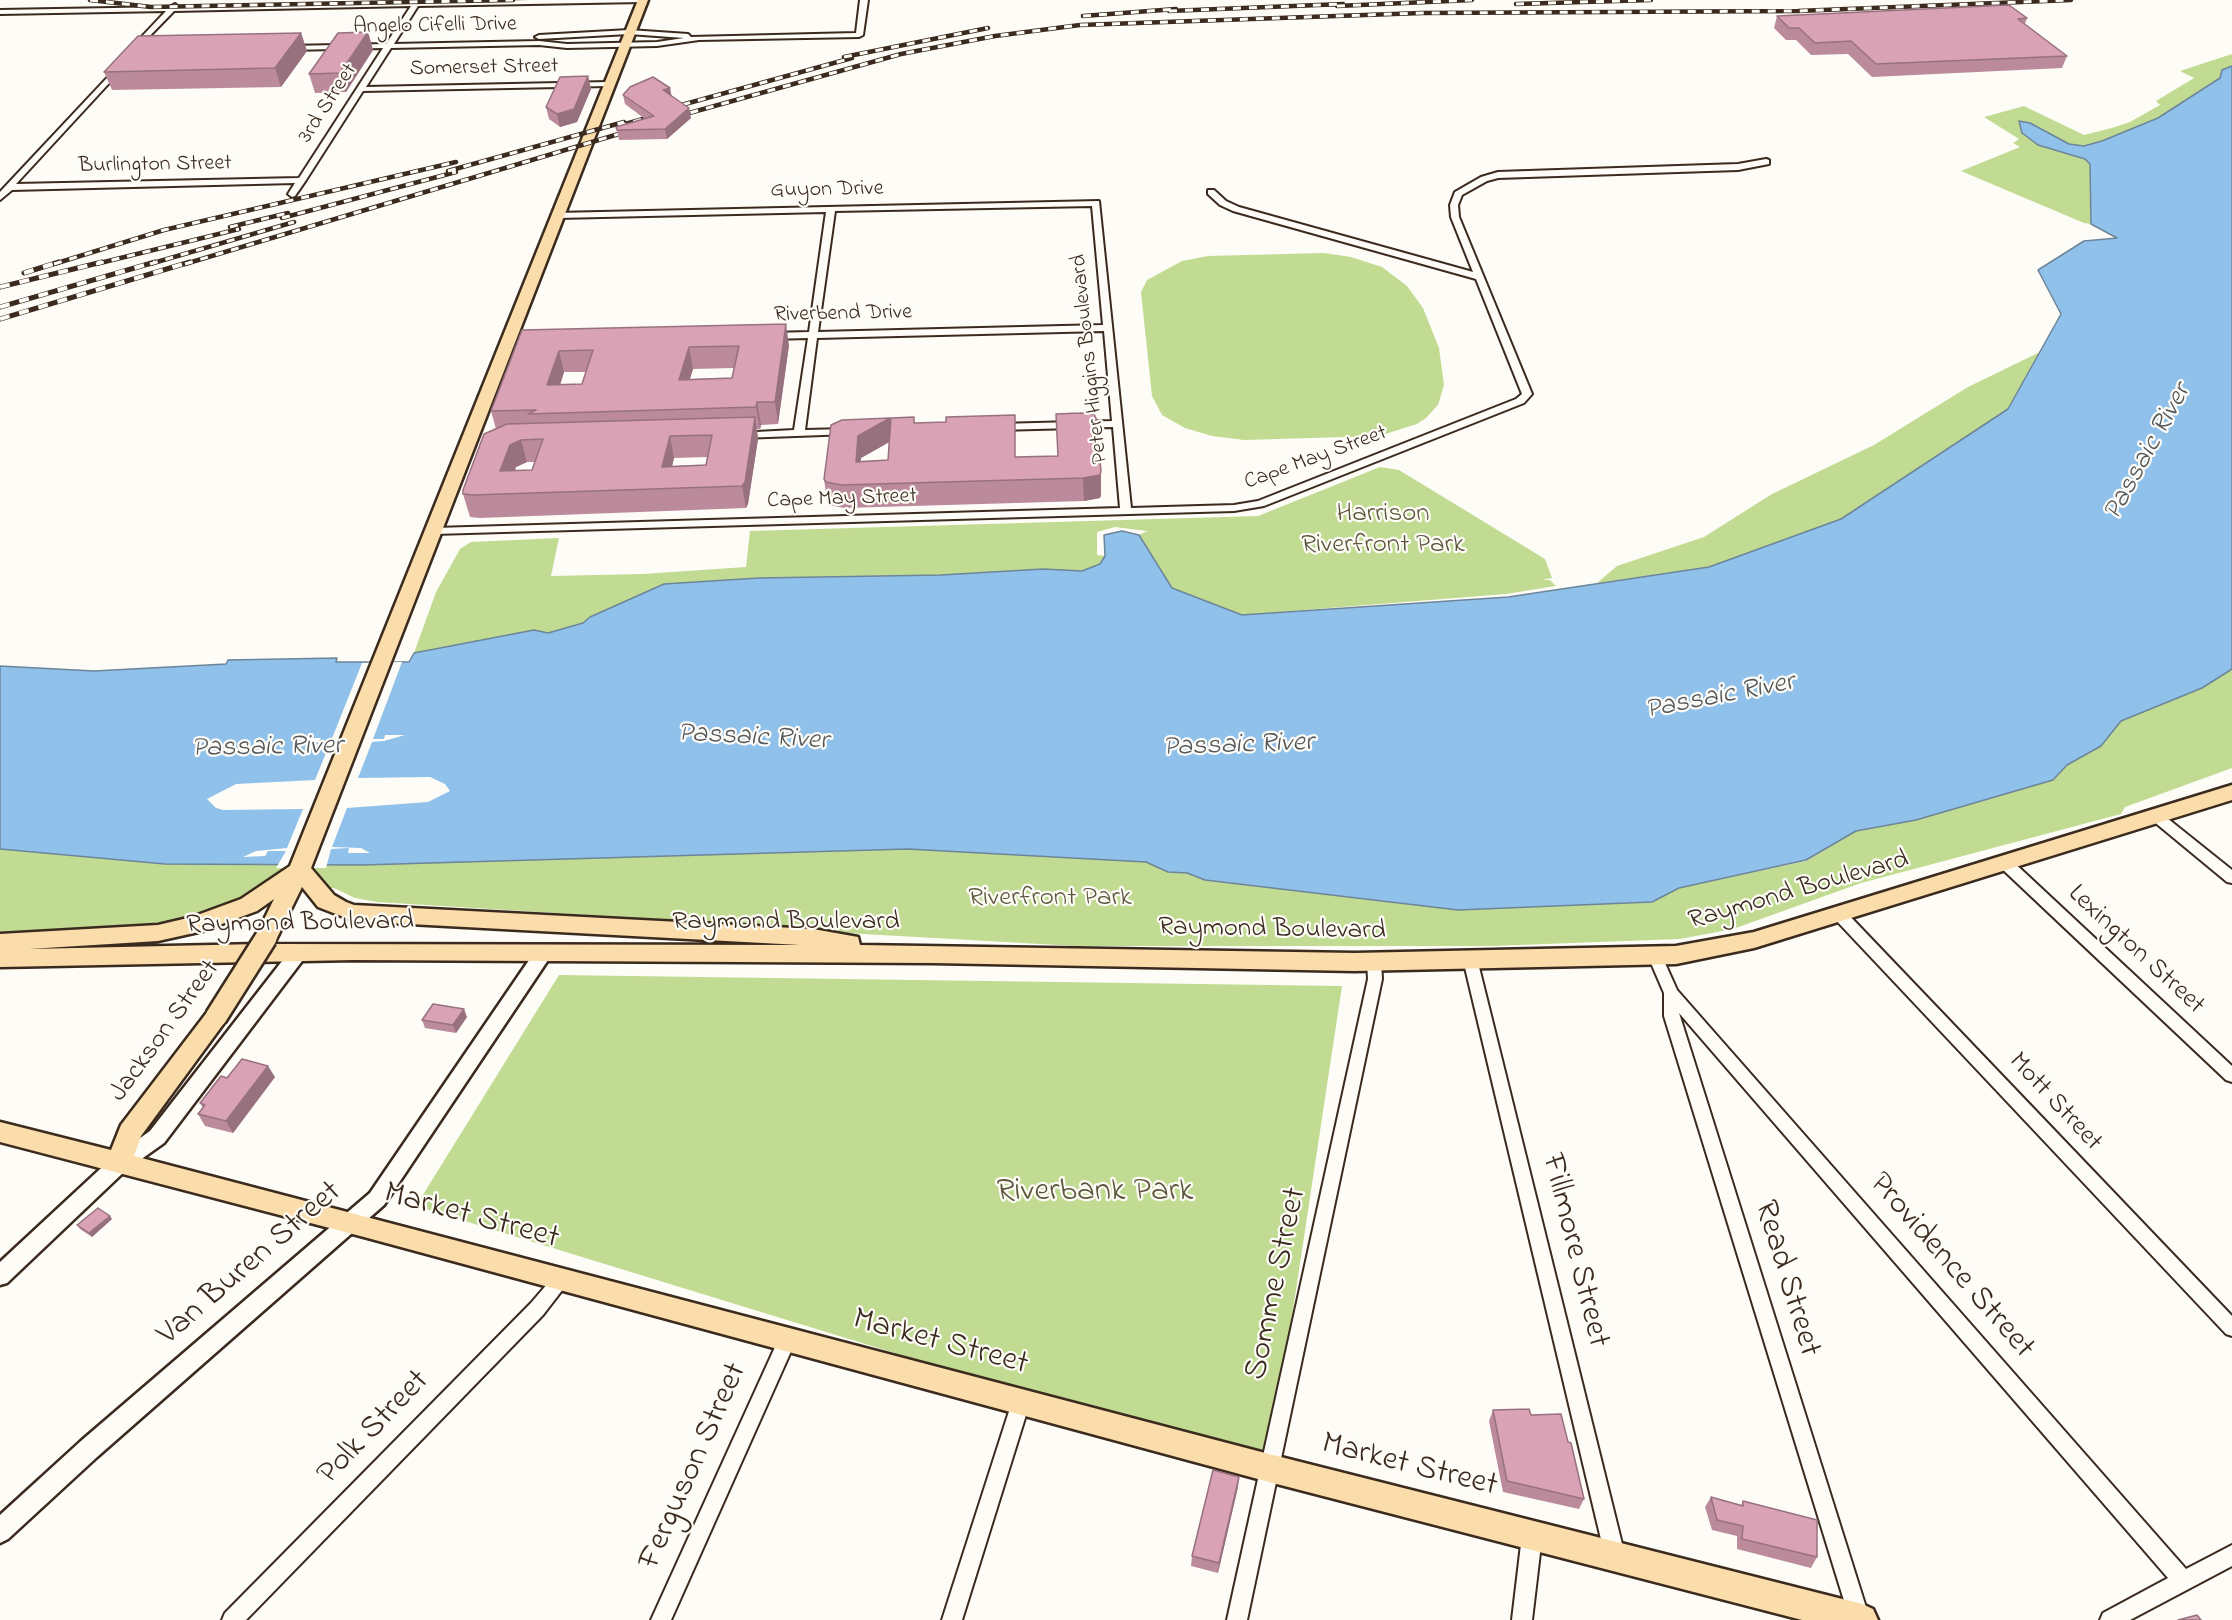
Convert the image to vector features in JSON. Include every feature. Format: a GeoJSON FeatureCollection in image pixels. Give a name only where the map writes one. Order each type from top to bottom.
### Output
{"type":"FeatureCollection","features":[{"type":"Feature","properties":{"kind":"main road","name":"Jackson Street"},"geometry":{"type":"LineString","coordinates":[[119,1164],[130,1132],[216,1017],[266,938],[351,740],[434,531],[474,443],[493,376],[514,343],[558,215],[643,0]]}},
{"type":"Feature","properties":{"kind":"main road","name":"Raymond Boulevard"},"geometry":{"type":"LineString","coordinates":[[0,958],[299,952],[914,954],[1374,961],[1655,956],[1722,948],[2157,817],[2232,792]]}},
{"type":"Feature","properties":{"kind":"main road"},"geometry":{"type":"LineString","coordinates":[[0,942],[158,933],[227,915],[288,883],[315,890],[338,908],[354,913],[813,937],[914,954]]}},
{"type":"Feature","properties":{"kind":"main road","name":"Market Street"},"geometry":{"type":"LineString","coordinates":[[0,1132],[350,1222],[1269,1468],[1861,1620]]}},
{"type":"Feature","properties":{"kind":"street"},"geometry":{"type":"LineString","coordinates":[[0,197],[143,47],[180,0]]}},
{"type":"Feature","properties":{"kind":"street"},"geometry":{"type":"LineString","coordinates":[[0,12],[643,0]]}},
{"type":"Feature","properties":{"kind":"street","name":"Angelo Cifelli Drive"},"geometry":{"type":"LineString","coordinates":[[275,45],[539,43],[567,46],[625,45],[663,44],[699,38],[859,34],[864,0]]}},
{"type":"Feature","properties":{"kind":"street","name":"3rd Street"},"geometry":{"type":"LineString","coordinates":[[292,194],[417,4]]}},
{"type":"Feature","properties":{"kind":"street","name":"Angelo Cifelli Drive"},"geometry":{"type":"LineString","coordinates":[[391,43],[630,32],[669,33],[699,38]]}},
{"type":"Feature","properties":{"kind":"street","name":"Somerset Street"},"geometry":{"type":"LineString","coordinates":[[360,90],[608,86]]}},
{"type":"Feature","properties":{"kind":"street","name":"Cape May Street"},"geometry":{"type":"LineString","coordinates":[[434,531],[1234,508],[1260,504],[1524,398],[1527,390],[1455,217],[1454,205],[1458,194],[1484,179],[1540,172],[1738,167],[1766,162]]}},
{"type":"Feature","properties":{"kind":"street","name":"Burlington Street"},"geometry":{"type":"LineString","coordinates":[[9,188],[302,180]]}},
{"type":"Feature","properties":{"kind":"street"},"geometry":{"type":"LineString","coordinates":[[1211,192],[1223,203],[1236,209],[1479,277]]}},
{"type":"Feature","properties":{"kind":"street","name":"Guyon Drive"},"geometry":{"type":"LineString","coordinates":[[558,215],[1096,203]]}},
{"type":"Feature","properties":{"kind":"street","name":"Peter Higgins Boulevard"},"geometry":{"type":"LineString","coordinates":[[1096,203],[1126,511]]}},
{"type":"Feature","properties":{"kind":"street"},"geometry":{"type":"LineString","coordinates":[[799,433],[831,209]]}},
{"type":"Feature","properties":{"kind":"street","name":"Riverbend Drive"},"geometry":{"type":"LineString","coordinates":[[755,337],[1108,328]]}},
{"type":"Feature","properties":{"kind":"street"},"geometry":{"type":"LineString","coordinates":[[986,428],[1118,424]]}},
{"type":"Feature","properties":{"kind":"street"},"geometry":{"type":"LineString","coordinates":[[729,435],[855,432]]}},
{"type":"Feature","properties":{"kind":"street"},"geometry":{"type":"LineString","coordinates":[[2157,817],[2232,878]]}},
{"type":"Feature","properties":{"kind":"street","name":"Lexington Street"},"geometry":{"type":"LineString","coordinates":[[2004,862],[2232,1076]]}},
{"type":"Feature","properties":{"kind":"street","name":"Mott Street"},"geometry":{"type":"LineString","coordinates":[[1838,913],[2232,1329]]}},
{"type":"Feature","properties":{"kind":"street","name":"Jackson Street"},"geometry":{"type":"LineString","coordinates":[[0,1276],[119,1164],[157,1137],[299,952]]}},
{"type":"Feature","properties":{"kind":"street","name":"Van Buren Street"},"geometry":{"type":"LineString","coordinates":[[0,1531],[377,1200],[544,952]]}},
{"type":"Feature","properties":{"kind":"street","name":"Read Street"},"geometry":{"type":"LineString","coordinates":[[1655,956],[1671,993],[1672,1016],[1861,1620]]}},
{"type":"Feature","properties":{"kind":"street","name":"Fillmore Street"},"geometry":{"type":"LineString","coordinates":[[1470,959],[1616,1558]]}},
{"type":"Feature","properties":{"kind":"street","name":"Somme Street"},"geometry":{"type":"LineString","coordinates":[[1237,1620],[1375,979],[1374,961]]}},
{"type":"Feature","properties":{"kind":"street","name":"Providence Street"},"geometry":{"type":"LineString","coordinates":[[1671,993],[2183,1581]]}},
{"type":"Feature","properties":{"kind":"street","name":"Polk Street"},"geometry":{"type":"LineString","coordinates":[[232,1620],[537,1309],[561,1280]]}},
{"type":"Feature","properties":{"kind":"street","name":"Ferguson Street"},"geometry":{"type":"LineString","coordinates":[[661,1620],[787,1340]]}},
{"type":"Feature","properties":{"kind":"street"},"geometry":{"type":"LineString","coordinates":[[952,1620],[1021,1402]]}},
{"type":"Feature","properties":{"kind":"street"},"geometry":{"type":"LineString","coordinates":[[1522,1620],[1532,1536]]}},
{"type":"Feature","properties":{"kind":"street"},"geometry":{"type":"LineString","coordinates":[[2110,1620],[2232,1555]]}},
{"type":"Feature","properties":{"kind":"green space"},"geometry":{"type":"Polygon","coordinates":[[[2232,54],[2232,66],[2222,70],[2220,78],[2158,118],[2102,141],[2084,146],[2069,144],[2030,123],[2022,133],[2038,145],[2085,159],[2090,164],[2091,224],[1961,171],[2020,147],[2013,143],[2019,139],[1984,117],[2024,106],[2084,135],[2112,128],[2130,122],[2160,105],[2156,101],[2194,78],[2180,71],[2232,54]]]}},
{"type":"Feature","properties":{"kind":"green space"},"geometry":{"type":"Polygon","coordinates":[[[1324,253],[1351,257],[1382,267],[1407,286],[1423,308],[1439,348],[1444,385],[1438,405],[1426,418],[1417,424],[1379,436],[1244,440],[1212,436],[1185,428],[1162,415],[1152,396],[1141,292],[1147,280],[1182,261],[1208,256],[1324,253]]]}},
{"type":"Feature","properties":{"kind":"green space"},"geometry":{"type":"Polygon","coordinates":[[[2040,352],[2008,409],[1841,519],[1709,567],[1597,583],[1617,566],[1704,537],[1772,494],[1874,445],[1968,387],[2040,352]]]}},
{"type":"Feature","properties":{"kind":"green space","name":"Harrison Riverfront Park"},"geometry":{"type":"Polygon","coordinates":[[[1380,467],[1399,470],[1545,559],[1552,578],[1542,580],[1550,580],[1556,586],[1506,594],[1241,615],[1172,588],[1139,535],[1147,531],[1115,527],[1097,532],[1097,555],[1105,556],[1100,564],[1082,571],[1043,569],[941,575],[759,578],[664,584],[590,617],[583,623],[548,633],[534,630],[414,653],[436,592],[460,549],[471,542],[559,538],[551,576],[643,574],[746,567],[750,531],[1258,516],[1380,467]]]}},
{"type":"Feature","properties":{"kind":"green space","name":"Riverfront Park"},"geometry":{"type":"Polygon","coordinates":[[[2232,669],[2232,768],[2125,807],[2121,814],[1861,883],[1733,929],[1680,939],[1491,946],[1076,946],[598,919],[588,915],[377,902],[355,898],[334,888],[253,891],[228,905],[196,916],[144,925],[0,933],[0,849],[165,864],[362,865],[907,849],[1146,862],[1168,872],[1187,873],[1205,880],[1652,902],[1679,888],[1806,861],[1856,831],[1916,820],[2053,780],[2067,765],[2101,746],[2121,721],[2202,688],[2232,669]]]}},
{"type":"Feature","properties":{"kind":"green space","name":"Riverbank Park"},"geometry":{"type":"Polygon","coordinates":[[[559,975],[1342,986],[1269,1468],[416,1206],[559,975]]]}},
{"type":"Feature","properties":{"kind":"water","name":"Passaic River"},"geometry":{"type":"Polygon","coordinates":[[[2232,66],[2232,669],[2202,688],[2121,721],[2101,746],[2067,765],[2053,780],[1916,820],[1856,831],[1806,860],[1679,888],[1652,902],[1458,910],[1205,880],[1187,873],[1168,872],[1146,862],[907,849],[362,865],[165,864],[0,849],[0,666],[94,671],[226,664],[228,660],[337,658],[336,662],[409,662],[414,653],[534,630],[548,633],[583,623],[590,617],[664,584],[759,578],[941,575],[1043,569],[1082,571],[1100,564],[1105,556],[1104,535],[1122,531],[1139,535],[1172,588],[1242,615],[1508,597],[1709,567],[1841,519],[2008,409],[2061,314],[2038,270],[2084,241],[2117,238],[2091,224],[2090,164],[2085,159],[2038,145],[2022,133],[2019,121],[2030,123],[2069,144],[2084,146],[2158,118],[2220,78],[2222,70],[2232,66]]]}},
{"type":"Feature","properties":{"kind":"pier"},"geometry":{"type":"Polygon","coordinates":[[[402,662],[373,739],[384,739],[385,735],[405,735],[372,742],[358,778],[430,777],[445,784],[450,791],[428,802],[347,808],[332,847],[361,848],[370,853],[348,853],[349,848],[331,849],[326,868],[276,868],[286,851],[268,851],[265,856],[243,857],[256,851],[287,848],[303,809],[223,810],[216,808],[207,799],[236,784],[315,780],[330,743],[307,742],[300,738],[321,738],[319,741],[331,741],[362,663],[402,662]]]}},
{"type":"Feature","properties":{"kind":"building"},"geometry":{"type":"Polygon","coordinates":[[[2009,5],[2027,18],[2018,19],[2067,56],[1876,64],[1851,41],[1815,43],[1799,28],[1789,28],[1777,16],[2009,5]]]}},
{"type":"Feature","properties":{"kind":"building"},"geometry":{"type":"Polygon","coordinates":[[[368,32],[340,73],[309,74],[338,33],[368,32]]]}},
{"type":"Feature","properties":{"kind":"building"},"geometry":{"type":"Polygon","coordinates":[[[301,33],[275,68],[104,72],[138,36],[301,33]]]}},
{"type":"Feature","properties":{"kind":"building"},"geometry":{"type":"Polygon","coordinates":[[[588,76],[574,109],[557,114],[546,107],[560,77],[588,76]]]}},
{"type":"Feature","properties":{"kind":"building"},"geometry":{"type":"Polygon","coordinates":[[[653,77],[670,88],[663,90],[689,108],[665,129],[617,130],[616,127],[654,116],[623,95],[630,87],[653,77]]]}},
{"type":"Feature","properties":{"kind":"building"},"geometry":{"type":"Polygon","coordinates":[[[786,324],[775,402],[757,402],[756,407],[528,414],[536,410],[491,411],[522,330],[786,324]],[[739,346],[689,347],[679,380],[732,378],[739,346]],[[593,350],[559,351],[547,385],[582,384],[593,350]]]}},
{"type":"Feature","properties":{"kind":"building"},"geometry":{"type":"Polygon","coordinates":[[[1056,414],[1094,414],[1096,418],[1100,475],[1083,478],[841,485],[826,482],[824,479],[831,425],[842,420],[890,418],[858,436],[856,462],[888,460],[891,418],[914,417],[914,423],[946,422],[946,417],[1015,415],[1015,457],[1058,456],[1056,414]]]}},
{"type":"Feature","properties":{"kind":"building"},"geometry":{"type":"Polygon","coordinates":[[[755,417],[745,482],[742,486],[463,494],[484,434],[507,424],[755,417]],[[712,435],[670,436],[662,467],[706,465],[712,435]],[[543,439],[521,440],[510,445],[500,471],[532,470],[543,439]]]}},
{"type":"Feature","properties":{"kind":"building"},"geometry":{"type":"Polygon","coordinates":[[[433,1004],[464,1009],[453,1025],[422,1020],[433,1004]]]}},
{"type":"Feature","properties":{"kind":"building"},"geometry":{"type":"Polygon","coordinates":[[[242,1059],[268,1066],[226,1121],[198,1114],[205,1105],[200,1103],[221,1076],[227,1078],[242,1059]]]}},
{"type":"Feature","properties":{"kind":"building"},"geometry":{"type":"Polygon","coordinates":[[[98,1208],[110,1216],[89,1233],[77,1225],[98,1208]]]}},
{"type":"Feature","properties":{"kind":"building"},"geometry":{"type":"Polygon","coordinates":[[[1529,1409],[1531,1415],[1561,1414],[1568,1442],[1571,1443],[1584,1499],[1507,1481],[1493,1410],[1529,1409]]]}},
{"type":"Feature","properties":{"kind":"building"},"geometry":{"type":"Polygon","coordinates":[[[1213,1470],[1239,1477],[1219,1563],[1192,1556],[1213,1470]]]}},
{"type":"Feature","properties":{"kind":"building"},"geometry":{"type":"Polygon","coordinates":[[[1711,1497],[1743,1506],[1743,1501],[1817,1520],[1817,1557],[1742,1539],[1743,1526],[1717,1520],[1711,1497]]]}},
{"type":"Feature","properties":{"kind":"building"},"geometry":{"type":"Polygon","coordinates":[[[2197,1615],[2201,1620],[2178,1620],[2197,1615]]]}},
{"type":"Feature","properties":{"kind":"railway"},"geometry":{"type":"LineString","coordinates":[[90,0],[151,7],[513,0]]}},
{"type":"Feature","properties":{"kind":"railway"},"geometry":{"type":"LineString","coordinates":[[1337,6],[1472,0]]}},
{"type":"Feature","properties":{"kind":"railway"},"geometry":{"type":"LineString","coordinates":[[1516,4],[1651,0]]}},
{"type":"Feature","properties":{"kind":"railway"},"geometry":{"type":"LineString","coordinates":[[675,117],[901,54],[995,36],[1080,25],[1422,13],[1798,11],[2071,0]]}},
{"type":"Feature","properties":{"kind":"railway"},"geometry":{"type":"LineString","coordinates":[[1169,11],[1343,4]]}},
{"type":"Feature","properties":{"kind":"railway"},"geometry":{"type":"LineString","coordinates":[[1083,16],[1176,9]]}},
{"type":"Feature","properties":{"kind":"railway"},"geometry":{"type":"LineString","coordinates":[[844,57],[988,28]]}},
{"type":"Feature","properties":{"kind":"railway"},"geometry":{"type":"LineString","coordinates":[[667,109],[852,58]]}},
{"type":"Feature","properties":{"kind":"railway"},"geometry":{"type":"LineString","coordinates":[[618,126],[661,114]]}},
{"type":"Feature","properties":{"kind":"railway"},"geometry":{"type":"LineString","coordinates":[[448,171],[624,122]]}},
{"type":"Feature","properties":{"kind":"railway"},"geometry":{"type":"LineString","coordinates":[[185,264],[632,130]]}},
{"type":"Feature","properties":{"kind":"railway"},"geometry":{"type":"LineString","coordinates":[[54,264],[164,230],[456,162]]}},
{"type":"Feature","properties":{"kind":"railway"},"geometry":{"type":"LineString","coordinates":[[282,218],[456,172]]}},
{"type":"Feature","properties":{"kind":"railway"},"geometry":{"type":"LineString","coordinates":[[230,227],[288,213]]}},
{"type":"Feature","properties":{"kind":"railway"},"geometry":{"type":"LineString","coordinates":[[150,264],[294,222]]}},
{"type":"Feature","properties":{"kind":"railway"},"geometry":{"type":"LineString","coordinates":[[96,264],[239,229]]}},
{"type":"Feature","properties":{"kind":"railway"},"geometry":{"type":"LineString","coordinates":[[24,273],[59,262]]}},
{"type":"Feature","properties":{"kind":"railway"},"geometry":{"type":"LineString","coordinates":[[0,287],[102,262]]}},
{"type":"Feature","properties":{"kind":"railway"},"geometry":{"type":"LineString","coordinates":[[0,307],[155,262]]}},
{"type":"Feature","properties":{"kind":"railway"},"geometry":{"type":"LineString","coordinates":[[0,319],[190,262]]}}]}
